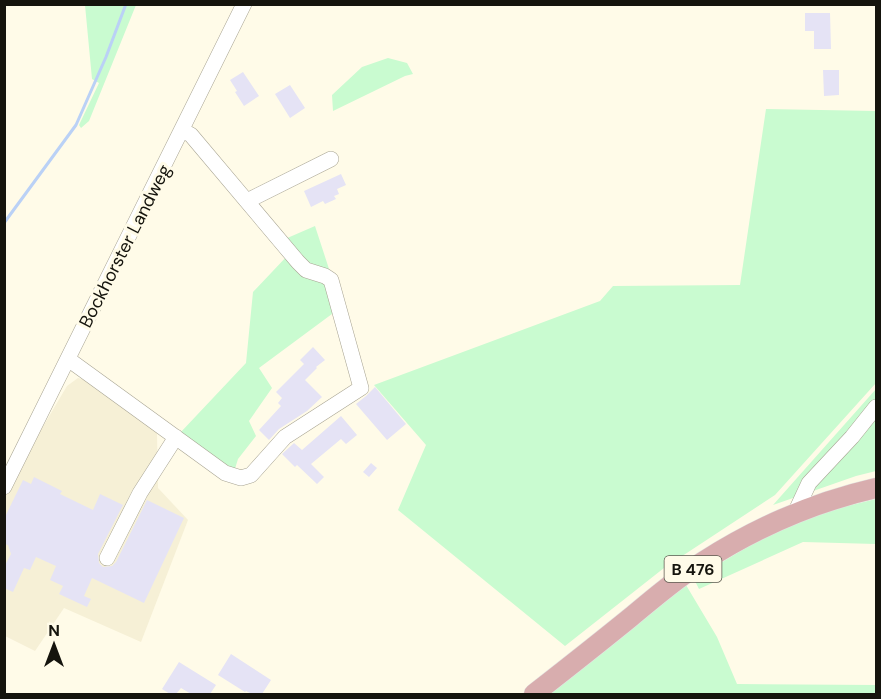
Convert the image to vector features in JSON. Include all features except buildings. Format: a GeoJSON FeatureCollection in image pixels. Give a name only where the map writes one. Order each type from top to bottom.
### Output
{"type":"FeatureCollection","features":[{"type":"Feature","properties":{"kind":"main road","name":"B 476"},"geometry":{"type":"LineString","coordinates":[[534,694],[662,591],[749,534],[795,513],[876,488]]}},
{"type":"Feature","properties":{"kind":"street","name":"Bockhorster Landweg"},"geometry":{"type":"LineString","coordinates":[[4,487],[244,4]]}},
{"type":"Feature","properties":{"kind":"street"},"geometry":{"type":"LineString","coordinates":[[68,359],[225,473],[241,478],[251,475],[285,437],[362,388],[332,280],[306,270],[191,135],[182,130]]}},
{"type":"Feature","properties":{"kind":"street"},"geometry":{"type":"LineString","coordinates":[[247,201],[331,159]]}},
{"type":"Feature","properties":{"kind":"street"},"geometry":{"type":"LineString","coordinates":[[795,513],[809,483],[852,437],[876,407]]}},
{"type":"Feature","properties":{"kind":"street"},"geometry":{"type":"LineString","coordinates":[[107,558],[140,493],[176,437]]}},
{"type":"Feature","properties":{"kind":"shaded area"},"geometry":{"type":"Polygon","coordinates":[[[78,378],[92,382],[157,433],[158,488],[188,520],[141,642],[64,608],[35,651],[5,636],[4,500],[25,457],[67,386],[78,378]]]}},
{"type":"Feature","properties":{"kind":"green space"},"geometry":{"type":"Polygon","coordinates":[[[85,5],[136,5],[89,121],[81,128],[79,125],[99,83],[92,79],[85,5]]]}},
{"type":"Feature","properties":{"kind":"green space"},"geometry":{"type":"Polygon","coordinates":[[[388,58],[407,63],[413,74],[333,111],[332,95],[362,67],[388,58]]]}},
{"type":"Feature","properties":{"kind":"green space"},"geometry":{"type":"Polygon","coordinates":[[[766,109],[876,111],[876,383],[775,495],[664,568],[565,646],[398,510],[426,445],[374,385],[600,301],[613,286],[740,285],[766,109]]]}},
{"type":"Feature","properties":{"kind":"green space"},"geometry":{"type":"Polygon","coordinates":[[[315,226],[330,272],[315,269],[285,239],[315,226]]]}},
{"type":"Feature","properties":{"kind":"green space"},"geometry":{"type":"Polygon","coordinates":[[[289,254],[324,280],[336,311],[259,368],[272,388],[249,421],[256,436],[238,459],[234,472],[180,433],[246,363],[253,292],[289,254]]]}},
{"type":"Feature","properties":{"kind":"green space"},"geometry":{"type":"Polygon","coordinates":[[[876,389],[876,471],[773,505],[876,389]]]}},
{"type":"Feature","properties":{"kind":"green space"},"geometry":{"type":"Polygon","coordinates":[[[876,499],[876,544],[803,542],[699,589],[694,579],[762,538],[818,513],[876,499]]]}},
{"type":"Feature","properties":{"kind":"green space"},"geometry":{"type":"Polygon","coordinates":[[[686,585],[717,637],[737,684],[876,685],[876,694],[549,694],[686,585]]]}},
{"type":"Feature","properties":{"kind":"waterway"},"geometry":{"type":"LineString","coordinates":[[4,223],[76,125],[126,4]]}}]}
